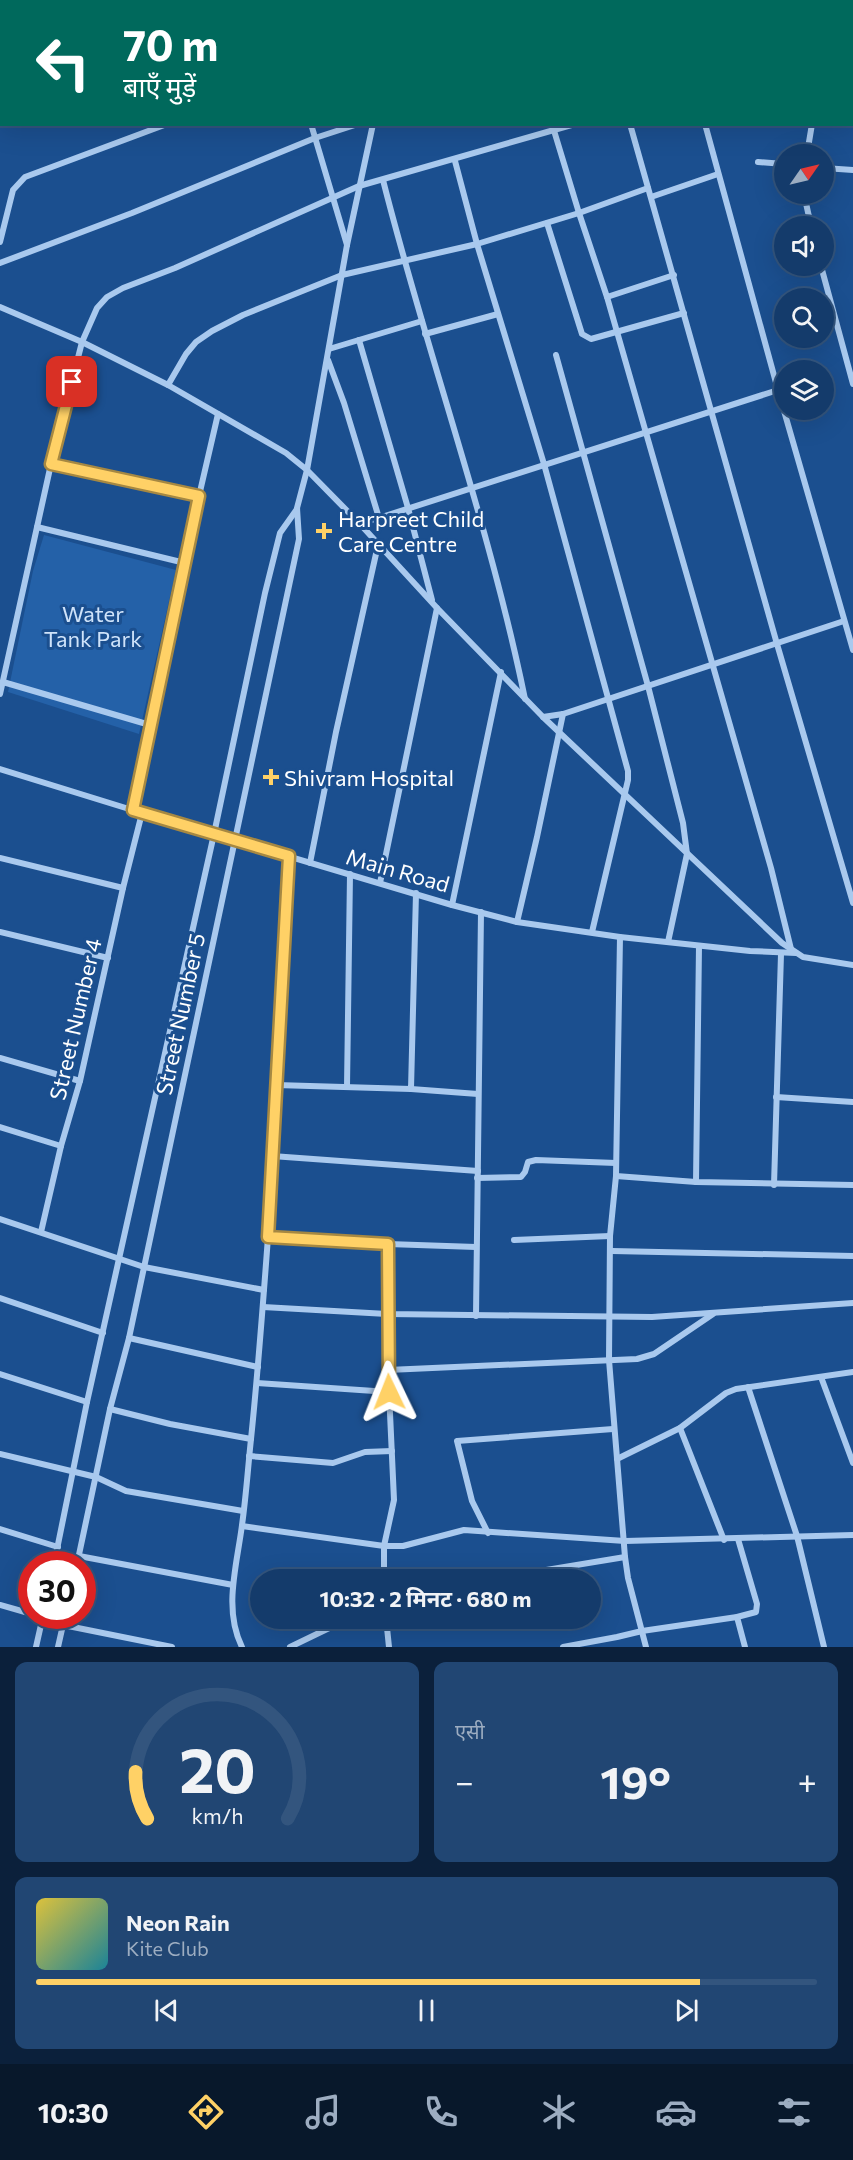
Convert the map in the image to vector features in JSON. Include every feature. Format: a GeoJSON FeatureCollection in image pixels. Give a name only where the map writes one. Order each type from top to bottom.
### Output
{"type":"FeatureCollection","features":[{"type":"Feature","properties":{"kind":"street"},"geometry":{"type":"LineString","coordinates":[[0,242],[13,190],[25,177],[162,126]]}},
{"type":"Feature","properties":{"kind":"street"},"geometry":{"type":"LineString","coordinates":[[312,126],[347,245]]}},
{"type":"Feature","properties":{"kind":"street"},"geometry":{"type":"LineString","coordinates":[[0,263],[132,213],[315,138],[352,126]]}},
{"type":"Feature","properties":{"kind":"street","name":"Street Number 5"},"geometry":{"type":"LineString","coordinates":[[80,1551],[110,1409],[129,1338],[299,539],[297,508],[307,470],[347,245],[373,126]]}},
{"type":"Feature","properties":{"kind":"street"},"geometry":{"type":"LineString","coordinates":[[631,126],[853,903]]}},
{"type":"Feature","properties":{"kind":"street"},"geometry":{"type":"LineString","coordinates":[[706,126],[774,376]]}},
{"type":"Feature","properties":{"kind":"street"},"geometry":{"type":"LineString","coordinates":[[809,144],[812,126]]}},
{"type":"Feature","properties":{"kind":"street"},"geometry":{"type":"LineString","coordinates":[[0,694],[51,464],[82,342],[97,308],[107,297],[359,186],[455,160],[553,128],[618,332],[794,952]]}},
{"type":"Feature","properties":{"kind":"street"},"geometry":{"type":"LineString","coordinates":[[455,160],[477,243],[544,464],[628,771],[628,780],[623,793],[592,932]]}},
{"type":"Feature","properties":{"kind":"street"},"geometry":{"type":"LineString","coordinates":[[759,162],[774,163]]}},
{"type":"Feature","properties":{"kind":"street"},"geometry":{"type":"LineString","coordinates":[[834,169],[853,170]]}},
{"type":"Feature","properties":{"kind":"street"},"geometry":{"type":"LineString","coordinates":[[651,197],[718,174]]}},
{"type":"Feature","properties":{"kind":"street"},"geometry":{"type":"LineString","coordinates":[[383,180],[404,262],[506,610],[526,699]]}},
{"type":"Feature","properties":{"kind":"street"},"geometry":{"type":"LineString","coordinates":[[168,385],[186,354],[196,342],[243,315],[342,275],[477,243],[579,213],[648,188]]}},
{"type":"Feature","properties":{"kind":"street"},"geometry":{"type":"LineString","coordinates":[[547,223],[582,334],[591,339],[684,313]]}},
{"type":"Feature","properties":{"kind":"street"},"geometry":{"type":"LineString","coordinates":[[607,297],[674,275]]}},
{"type":"Feature","properties":{"kind":"street"},"geometry":{"type":"LineString","coordinates":[[824,276],[853,384]]}},
{"type":"Feature","properties":{"kind":"street"},"geometry":{"type":"LineString","coordinates":[[0,307],[82,342],[168,385],[286,453],[307,470],[360,524],[437,608],[543,717],[794,952],[803,957],[853,965]]}},
{"type":"Feature","properties":{"kind":"street"},"geometry":{"type":"LineString","coordinates":[[425,334],[498,314]]}},
{"type":"Feature","properties":{"kind":"street"},"geometry":{"type":"LineString","coordinates":[[329,349],[422,321]]}},
{"type":"Feature","properties":{"kind":"street"},"geometry":{"type":"LineString","coordinates":[[359,340],[408,508],[432,602]]}},
{"type":"Feature","properties":{"kind":"street"},"geometry":{"type":"LineString","coordinates":[[556,355],[648,686],[683,823],[687,854],[668,942]]}},
{"type":"Feature","properties":{"kind":"street"},"geometry":{"type":"LineString","coordinates":[[327,360],[344,403],[379,518]]}},
{"type":"Feature","properties":{"kind":"street"},"geometry":{"type":"LineString","coordinates":[[360,524],[774,391]]}},
{"type":"Feature","properties":{"kind":"street"},"geometry":{"type":"LineString","coordinates":[[133,810],[184,563],[218,414]]}},
{"type":"Feature","properties":{"kind":"street"},"geometry":{"type":"LineString","coordinates":[[787,420],[853,650]]}},
{"type":"Feature","properties":{"kind":"street"},"geometry":{"type":"LineString","coordinates":[[51,464],[199,496]]}},
{"type":"Feature","properties":{"kind":"street"},"geometry":{"type":"LineString","coordinates":[[57,1551],[87,1402],[280,533],[297,508]]}},
{"type":"Feature","properties":{"kind":"street"},"geometry":{"type":"LineString","coordinates":[[37,527],[184,563]]}},
{"type":"Feature","properties":{"kind":"street"},"geometry":{"type":"LineString","coordinates":[[310,863],[336,732],[378,545]]}},
{"type":"Feature","properties":{"kind":"street"},"geometry":{"type":"LineString","coordinates":[[380,883],[437,608]]}},
{"type":"Feature","properties":{"kind":"street"},"geometry":{"type":"LineString","coordinates":[[543,717],[563,714],[844,621]]}},
{"type":"Feature","properties":{"kind":"street"},"geometry":{"type":"LineString","coordinates":[[452,905],[501,672]]}},
{"type":"Feature","properties":{"kind":"street"},"geometry":{"type":"LineString","coordinates":[[3,682],[150,725]]}},
{"type":"Feature","properties":{"kind":"street"},"geometry":{"type":"LineString","coordinates":[[517,922],[563,714]]}},
{"type":"Feature","properties":{"kind":"street","name":"Main Road"},"geometry":{"type":"LineString","coordinates":[[0,769],[235,841],[517,922],[699,946],[781,954],[794,952]]}},
{"type":"Feature","properties":{"kind":"street","name":"Street Number 4"},"geometry":{"type":"LineString","coordinates":[[41,1232],[61,1146],[80,1081],[142,813]]}},
{"type":"Feature","properties":{"kind":"street"},"geometry":{"type":"LineString","coordinates":[[242,1647],[236,1635],[233,1617],[233,1586],[242,1526],[263,1307],[289,856]]}},
{"type":"Feature","properties":{"kind":"street"},"geometry":{"type":"LineString","coordinates":[[0,858],[123,888]]}},
{"type":"Feature","properties":{"kind":"street"},"geometry":{"type":"LineString","coordinates":[[347,1087],[350,874]]}},
{"type":"Feature","properties":{"kind":"street"},"geometry":{"type":"LineString","coordinates":[[411,1089],[416,893]]}},
{"type":"Feature","properties":{"kind":"street"},"geometry":{"type":"LineString","coordinates":[[476,1316],[481,912]]}},
{"type":"Feature","properties":{"kind":"street"},"geometry":{"type":"LineString","coordinates":[[0,932],[108,958]]}},
{"type":"Feature","properties":{"kind":"street"},"geometry":{"type":"LineString","coordinates":[[620,937],[616,1176],[610,1236],[612,1251],[609,1360],[625,1557],[628,1578],[646,1647]]}},
{"type":"Feature","properties":{"kind":"street"},"geometry":{"type":"LineString","coordinates":[[696,1182],[699,946]]}},
{"type":"Feature","properties":{"kind":"street"},"geometry":{"type":"LineString","coordinates":[[774,1185],[781,954]]}},
{"type":"Feature","properties":{"kind":"street"},"geometry":{"type":"LineString","coordinates":[[0,1058],[80,1081]]}},
{"type":"Feature","properties":{"kind":"street"},"geometry":{"type":"LineString","coordinates":[[276,1085],[411,1089],[478,1094]]}},
{"type":"Feature","properties":{"kind":"street"},"geometry":{"type":"LineString","coordinates":[[776,1097],[853,1102]]}},
{"type":"Feature","properties":{"kind":"street"},"geometry":{"type":"LineString","coordinates":[[0,1127],[61,1146]]}},
{"type":"Feature","properties":{"kind":"street"},"geometry":{"type":"LineString","coordinates":[[272,1156],[521,1177],[528,1162],[536,1160],[616,1164]]}},
{"type":"Feature","properties":{"kind":"street"},"geometry":{"type":"LineString","coordinates":[[616,1176],[774,1185],[853,1185]]}},
{"type":"Feature","properties":{"kind":"street"},"geometry":{"type":"LineString","coordinates":[[0,1219],[144,1267],[264,1290]]}},
{"type":"Feature","properties":{"kind":"street"},"geometry":{"type":"LineString","coordinates":[[514,1240],[610,1236]]}},
{"type":"Feature","properties":{"kind":"street"},"geometry":{"type":"LineString","coordinates":[[268,1237],[388,1244],[476,1246]]}},
{"type":"Feature","properties":{"kind":"street"},"geometry":{"type":"LineString","coordinates":[[384,1569],[384,1546],[394,1500],[388,1370],[388,1244]]}},
{"type":"Feature","properties":{"kind":"street"},"geometry":{"type":"LineString","coordinates":[[612,1251],[853,1256]]}},
{"type":"Feature","properties":{"kind":"street"},"geometry":{"type":"LineString","coordinates":[[0,1298],[103,1333]]}},
{"type":"Feature","properties":{"kind":"street"},"geometry":{"type":"LineString","coordinates":[[263,1307],[387,1314],[652,1317],[853,1303]]}},
{"type":"Feature","properties":{"kind":"street"},"geometry":{"type":"LineString","coordinates":[[388,1370],[647,1357],[713,1314]]}},
{"type":"Feature","properties":{"kind":"street"},"geometry":{"type":"LineString","coordinates":[[129,1338],[258,1367]]}},
{"type":"Feature","properties":{"kind":"street"},"geometry":{"type":"LineString","coordinates":[[617,1459],[680,1428],[726,1393],[748,1387],[853,1372]]}},
{"type":"Feature","properties":{"kind":"street"},"geometry":{"type":"LineString","coordinates":[[0,1374],[87,1402]]}},
{"type":"Feature","properties":{"kind":"street"},"geometry":{"type":"LineString","coordinates":[[821,1377],[853,1463]]}},
{"type":"Feature","properties":{"kind":"street"},"geometry":{"type":"LineString","coordinates":[[257,1383],[389,1392]]}},
{"type":"Feature","properties":{"kind":"street"},"geometry":{"type":"LineString","coordinates":[[748,1387],[797,1536],[824,1647]]}},
{"type":"Feature","properties":{"kind":"street"},"geometry":{"type":"LineString","coordinates":[[110,1409],[179,1426],[251,1439]]}},
{"type":"Feature","properties":{"kind":"street"},"geometry":{"type":"LineString","coordinates":[[680,1428],[724,1540]]}},
{"type":"Feature","properties":{"kind":"street"},"geometry":{"type":"LineString","coordinates":[[488,1533],[472,1501],[457,1441],[613,1429]]}},
{"type":"Feature","properties":{"kind":"street"},"geometry":{"type":"LineString","coordinates":[[249,1456],[333,1463],[365,1452],[392,1451]]}},
{"type":"Feature","properties":{"kind":"street"},"geometry":{"type":"LineString","coordinates":[[0,1454],[96,1477],[126,1491],[243,1511]]}},
{"type":"Feature","properties":{"kind":"street"},"geometry":{"type":"LineString","coordinates":[[242,1526],[384,1546],[403,1546],[464,1530],[625,1541],[853,1535]]}},
{"type":"Feature","properties":{"kind":"street"},"geometry":{"type":"LineString","coordinates":[[0,1529],[58,1547]]}},
{"type":"Feature","properties":{"kind":"street"},"geometry":{"type":"LineString","coordinates":[[563,1647],[642,1630],[753,1613],[758,1607],[738,1539]]}},
{"type":"Feature","properties":{"kind":"street"},"geometry":{"type":"LineString","coordinates":[[552,1569],[625,1557]]}},
{"type":"Feature","properties":{"kind":"street"},"geometry":{"type":"LineString","coordinates":[[96,1559],[233,1586]]}},
{"type":"Feature","properties":{"kind":"street"},"geometry":{"type":"LineString","coordinates":[[0,1605],[18,1610]]}},
{"type":"Feature","properties":{"kind":"street"},"geometry":{"type":"LineString","coordinates":[[737,1617],[745,1647]]}},
{"type":"Feature","properties":{"kind":"street"},"geometry":{"type":"LineString","coordinates":[[36,1647],[37,1629]]}},
{"type":"Feature","properties":{"kind":"street"},"geometry":{"type":"LineString","coordinates":[[58,1647],[62,1629]]}},
{"type":"Feature","properties":{"kind":"street"},"geometry":{"type":"LineString","coordinates":[[83,1629],[172,1647]]}},
{"type":"Feature","properties":{"kind":"street"},"geometry":{"type":"LineString","coordinates":[[290,1647],[327,1629]]}},
{"type":"Feature","properties":{"kind":"street"},"geometry":{"type":"LineString","coordinates":[[387,1629],[389,1647]]}},
{"type":"Feature","properties":{"kind":"green space","name":"Water Tank Park"},"geometry":{"type":"Polygon","coordinates":[[[44,535],[176,570],[139,734],[8,692],[33,571],[44,535]]]}},
{"type":"Feature","properties":{"kind":"place","name":"Harpreet Child Care Centre"},"geometry":{"type":"Point","coordinates":[324,531]}},
{"type":"Feature","properties":{"kind":"place","name":"Shivram Hospital"},"geometry":{"type":"Point","coordinates":[271,777]}},
{"type":"Feature","properties":{"kind":"route"},"geometry":{"type":"LineString","coordinates":[[72,382],[51,464],[199,496],[133,810],[289,856],[268,1237],[388,1244],[389,1392]]}}]}
